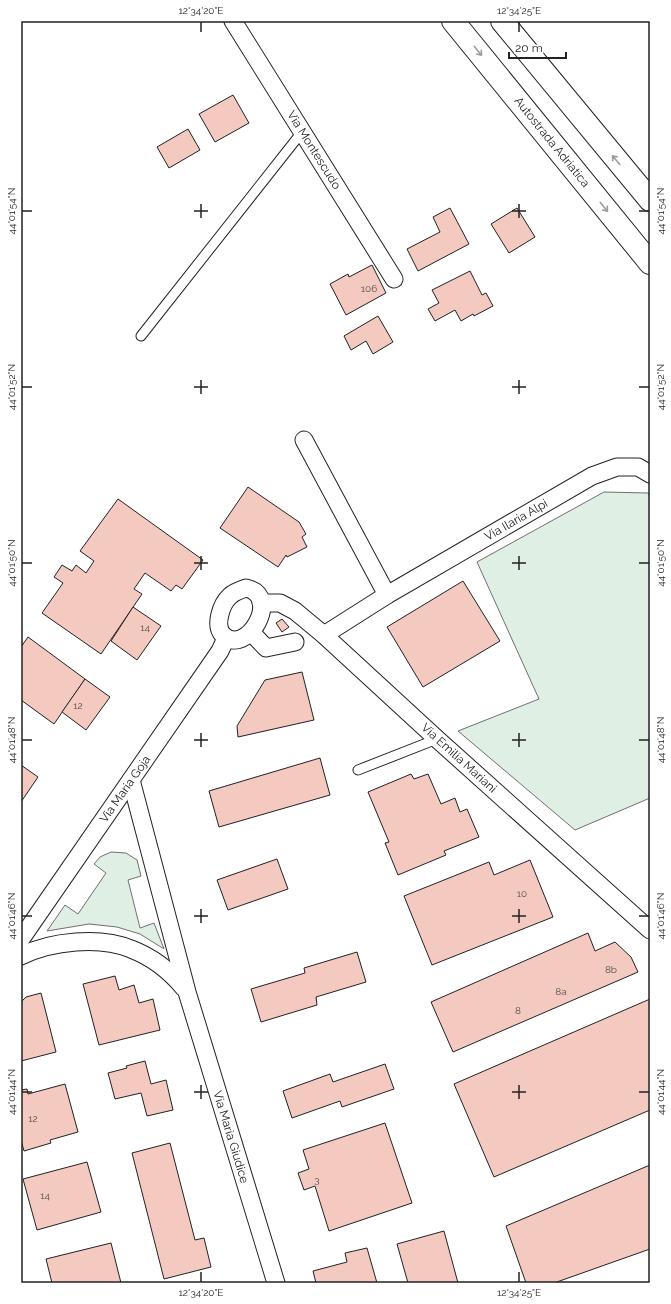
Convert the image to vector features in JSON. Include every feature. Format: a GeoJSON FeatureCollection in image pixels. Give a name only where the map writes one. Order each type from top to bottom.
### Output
{"type":"FeatureCollection","features":[{"type":"Feature","properties":{"kind":"highway","name":"Autostrada Adriatica"},"geometry":{"type":"LineString","coordinates":[[453,21],[650,263]]}},
{"type":"Feature","properties":{"kind":"highway"},"geometry":{"type":"LineString","coordinates":[[502,21],[650,200]]}},
{"type":"Feature","properties":{"kind":"street","name":"Via Montescudo"},"geometry":{"type":"LineString","coordinates":[[233,21],[394,279]]}},
{"type":"Feature","properties":{"kind":"street"},"geometry":{"type":"LineString","coordinates":[[304,440],[387,595]]}},
{"type":"Feature","properties":{"kind":"street","name":"Via Ilaria Alpi"},"geometry":{"type":"LineString","coordinates":[[324,635],[387,595],[592,476],[617,466],[638,467],[650,474]]}},
{"type":"Feature","properties":{"kind":"street"},"geometry":{"type":"LineString","coordinates":[[246,588],[254,590],[259,596],[261,603],[261,612],[257,623],[251,632],[245,637],[235,640],[227,639],[221,633],[219,625],[220,615],[229,596],[246,588]]}},
{"type":"Feature","properties":{"kind":"street","name":"Via Emilia Mariani"},"geometry":{"type":"LineString","coordinates":[[261,603],[280,603],[295,611],[324,635],[650,930]]}},
{"type":"Feature","properties":{"kind":"street"},"geometry":{"type":"LineString","coordinates":[[251,632],[266,648],[295,642]]}},
{"type":"Feature","properties":{"kind":"street","name":"Via Maria Goja"},"geometry":{"type":"LineString","coordinates":[[21,939],[220,651],[226,638]]}},
{"type":"Feature","properties":{"kind":"street","name":"Via Maria Giudice"},"geometry":{"type":"LineString","coordinates":[[131,780],[187,992],[276,1283]]}},
{"type":"Feature","properties":{"kind":"street","name":"Via Maria Giudice"},"geometry":{"type":"LineString","coordinates":[[21,956],[39,949],[81,941],[105,943],[130,948],[151,958],[165,968],[177,979],[187,992]]}},
{"type":"Feature","properties":{"kind":"lane"},"geometry":{"type":"LineString","coordinates":[[141,336],[302,132]]}},
{"type":"Feature","properties":{"kind":"lane"},"geometry":{"type":"LineString","coordinates":[[358,770],[437,738]]}},
{"type":"Feature","properties":{"kind":"green space"},"geometry":{"type":"Polygon","coordinates":[[[604,492],[648,493],[650,496],[650,798],[575,830],[458,731],[539,699],[477,562],[604,492]]]}},
{"type":"Feature","properties":{"kind":"green space"},"geometry":{"type":"Polygon","coordinates":[[[111,852],[126,853],[137,860],[141,876],[128,880],[140,928],[154,923],[164,949],[140,934],[117,927],[89,924],[47,931],[65,905],[78,914],[106,873],[94,864],[100,857],[111,852]]]}},
{"type":"Feature","properties":{"kind":"building"},"geometry":{"type":"Polygon","coordinates":[[[233,95],[249,123],[215,142],[199,114],[233,95]]]}},
{"type":"Feature","properties":{"kind":"building"},"geometry":{"type":"Polygon","coordinates":[[[188,129],[200,150],[169,168],[157,147],[188,129]]]}},
{"type":"Feature","properties":{"kind":"building"},"geometry":{"type":"Polygon","coordinates":[[[450,208],[469,244],[418,271],[407,249],[440,232],[433,217],[450,208]]]}},
{"type":"Feature","properties":{"kind":"building"},"geometry":{"type":"Polygon","coordinates":[[[517,208],[535,237],[509,253],[491,224],[517,208]]]}},
{"type":"Feature","properties":{"kind":"building"},"geometry":{"type":"Polygon","coordinates":[[[372,265],[386,293],[346,315],[330,284],[348,274],[349,277],[372,265]]]}},
{"type":"Feature","properties":{"kind":"building"},"geometry":{"type":"Polygon","coordinates":[[[470,271],[482,295],[486,293],[493,306],[474,316],[473,314],[461,321],[455,310],[435,321],[428,309],[439,303],[432,290],[470,271]]]}},
{"type":"Feature","properties":{"kind":"building"},"geometry":{"type":"Polygon","coordinates":[[[378,316],[393,342],[373,354],[366,341],[351,350],[344,336],[378,316]]]}},
{"type":"Feature","properties":{"kind":"building"},"geometry":{"type":"Polygon","coordinates":[[[248,487],[299,522],[306,534],[302,537],[307,547],[287,557],[286,555],[278,567],[220,528],[248,487]]]}},
{"type":"Feature","properties":{"kind":"building"},"geometry":{"type":"Polygon","coordinates":[[[118,499],[203,560],[182,589],[176,585],[171,591],[145,573],[134,589],[142,594],[101,654],[42,613],[63,583],[54,577],[62,565],[72,571],[76,565],[86,573],[94,561],[80,551],[118,499]]]}},
{"type":"Feature","properties":{"kind":"building"},"geometry":{"type":"Polygon","coordinates":[[[463,581],[500,641],[423,687],[387,627],[463,581]]]}},
{"type":"Feature","properties":{"kind":"building"},"geometry":{"type":"Polygon","coordinates":[[[133,607],[161,626],[137,660],[111,641],[133,607]]]}},
{"type":"Feature","properties":{"kind":"building"},"geometry":{"type":"Polygon","coordinates":[[[282,619],[289,627],[282,632],[276,623],[282,619]]]}},
{"type":"Feature","properties":{"kind":"building"},"geometry":{"type":"Polygon","coordinates":[[[28,637],[85,679],[54,724],[21,700],[21,647],[28,637]]]}},
{"type":"Feature","properties":{"kind":"building"},"geometry":{"type":"Polygon","coordinates":[[[302,672],[314,720],[238,737],[237,726],[265,680],[302,672]]]}},
{"type":"Feature","properties":{"kind":"building"},"geometry":{"type":"Polygon","coordinates":[[[85,679],[110,697],[86,730],[62,712],[85,679]]]}},
{"type":"Feature","properties":{"kind":"building"},"geometry":{"type":"Polygon","coordinates":[[[320,758],[330,795],[219,827],[209,791],[320,758]]]}},
{"type":"Feature","properties":{"kind":"building"},"geometry":{"type":"Polygon","coordinates":[[[21,765],[38,777],[21,802],[21,765]]]}},
{"type":"Feature","properties":{"kind":"building"},"geometry":{"type":"Polygon","coordinates":[[[411,774],[414,779],[428,774],[441,804],[455,798],[460,812],[467,809],[479,837],[444,851],[446,855],[398,875],[385,843],[389,842],[368,792],[411,774]]]}},
{"type":"Feature","properties":{"kind":"building"},"geometry":{"type":"Polygon","coordinates":[[[277,859],[288,889],[228,910],[217,880],[277,859]]]}},
{"type":"Feature","properties":{"kind":"building"},"geometry":{"type":"Polygon","coordinates":[[[530,860],[553,917],[432,965],[404,896],[489,862],[494,875],[530,860]]]}},
{"type":"Feature","properties":{"kind":"building"},"geometry":{"type":"Polygon","coordinates":[[[588,933],[595,951],[615,942],[631,957],[638,972],[453,1052],[431,1002],[588,933]]]}},
{"type":"Feature","properties":{"kind":"building"},"geometry":{"type":"Polygon","coordinates":[[[357,952],[366,982],[316,997],[317,1005],[261,1022],[251,989],[305,973],[304,968],[357,952]]]}},
{"type":"Feature","properties":{"kind":"building"},"geometry":{"type":"Polygon","coordinates":[[[115,976],[119,990],[134,985],[139,1003],[153,999],[160,1030],[99,1045],[83,984],[115,976]]]}},
{"type":"Feature","properties":{"kind":"building"},"geometry":{"type":"Polygon","coordinates":[[[41,993],[56,1052],[21,1061],[21,1002],[26,997],[41,993]]]}},
{"type":"Feature","properties":{"kind":"building"},"geometry":{"type":"Polygon","coordinates":[[[650,999],[650,1110],[494,1177],[454,1084],[650,999]]]}},
{"type":"Feature","properties":{"kind":"building"},"geometry":{"type":"Polygon","coordinates":[[[145,1061],[151,1084],[166,1080],[173,1110],[147,1116],[141,1093],[115,1099],[108,1073],[145,1061]]]}},
{"type":"Feature","properties":{"kind":"building"},"geometry":{"type":"Polygon","coordinates":[[[385,1064],[394,1089],[342,1107],[340,1101],[292,1118],[283,1091],[330,1074],[333,1082],[385,1064]]]}},
{"type":"Feature","properties":{"kind":"building"},"geometry":{"type":"Polygon","coordinates":[[[65,1084],[78,1132],[50,1140],[51,1143],[24,1151],[21,1140],[21,1090],[27,1089],[28,1094],[65,1084]]]}},
{"type":"Feature","properties":{"kind":"building"},"geometry":{"type":"Polygon","coordinates":[[[385,1123],[412,1203],[329,1231],[315,1186],[304,1190],[298,1173],[309,1169],[303,1150],[385,1123]]]}},
{"type":"Feature","properties":{"kind":"building"},"geometry":{"type":"Polygon","coordinates":[[[170,1143],[195,1240],[204,1238],[211,1267],[164,1279],[132,1153],[170,1143]]]}},
{"type":"Feature","properties":{"kind":"building"},"geometry":{"type":"Polygon","coordinates":[[[87,1162],[101,1212],[37,1230],[23,1179],[87,1162]]]}},
{"type":"Feature","properties":{"kind":"building"},"geometry":{"type":"Polygon","coordinates":[[[650,1165],[650,1249],[554,1283],[526,1283],[506,1226],[650,1165]]]}},
{"type":"Feature","properties":{"kind":"building"},"geometry":{"type":"Polygon","coordinates":[[[444,1231],[458,1283],[408,1283],[397,1244],[444,1231]]]}},
{"type":"Feature","properties":{"kind":"building"},"geometry":{"type":"Polygon","coordinates":[[[111,1243],[121,1283],[52,1283],[46,1259],[111,1243]]]}},
{"type":"Feature","properties":{"kind":"building"},"geometry":{"type":"Polygon","coordinates":[[[367,1248],[377,1283],[316,1283],[313,1271],[347,1262],[345,1253],[367,1248]]]}}]}
